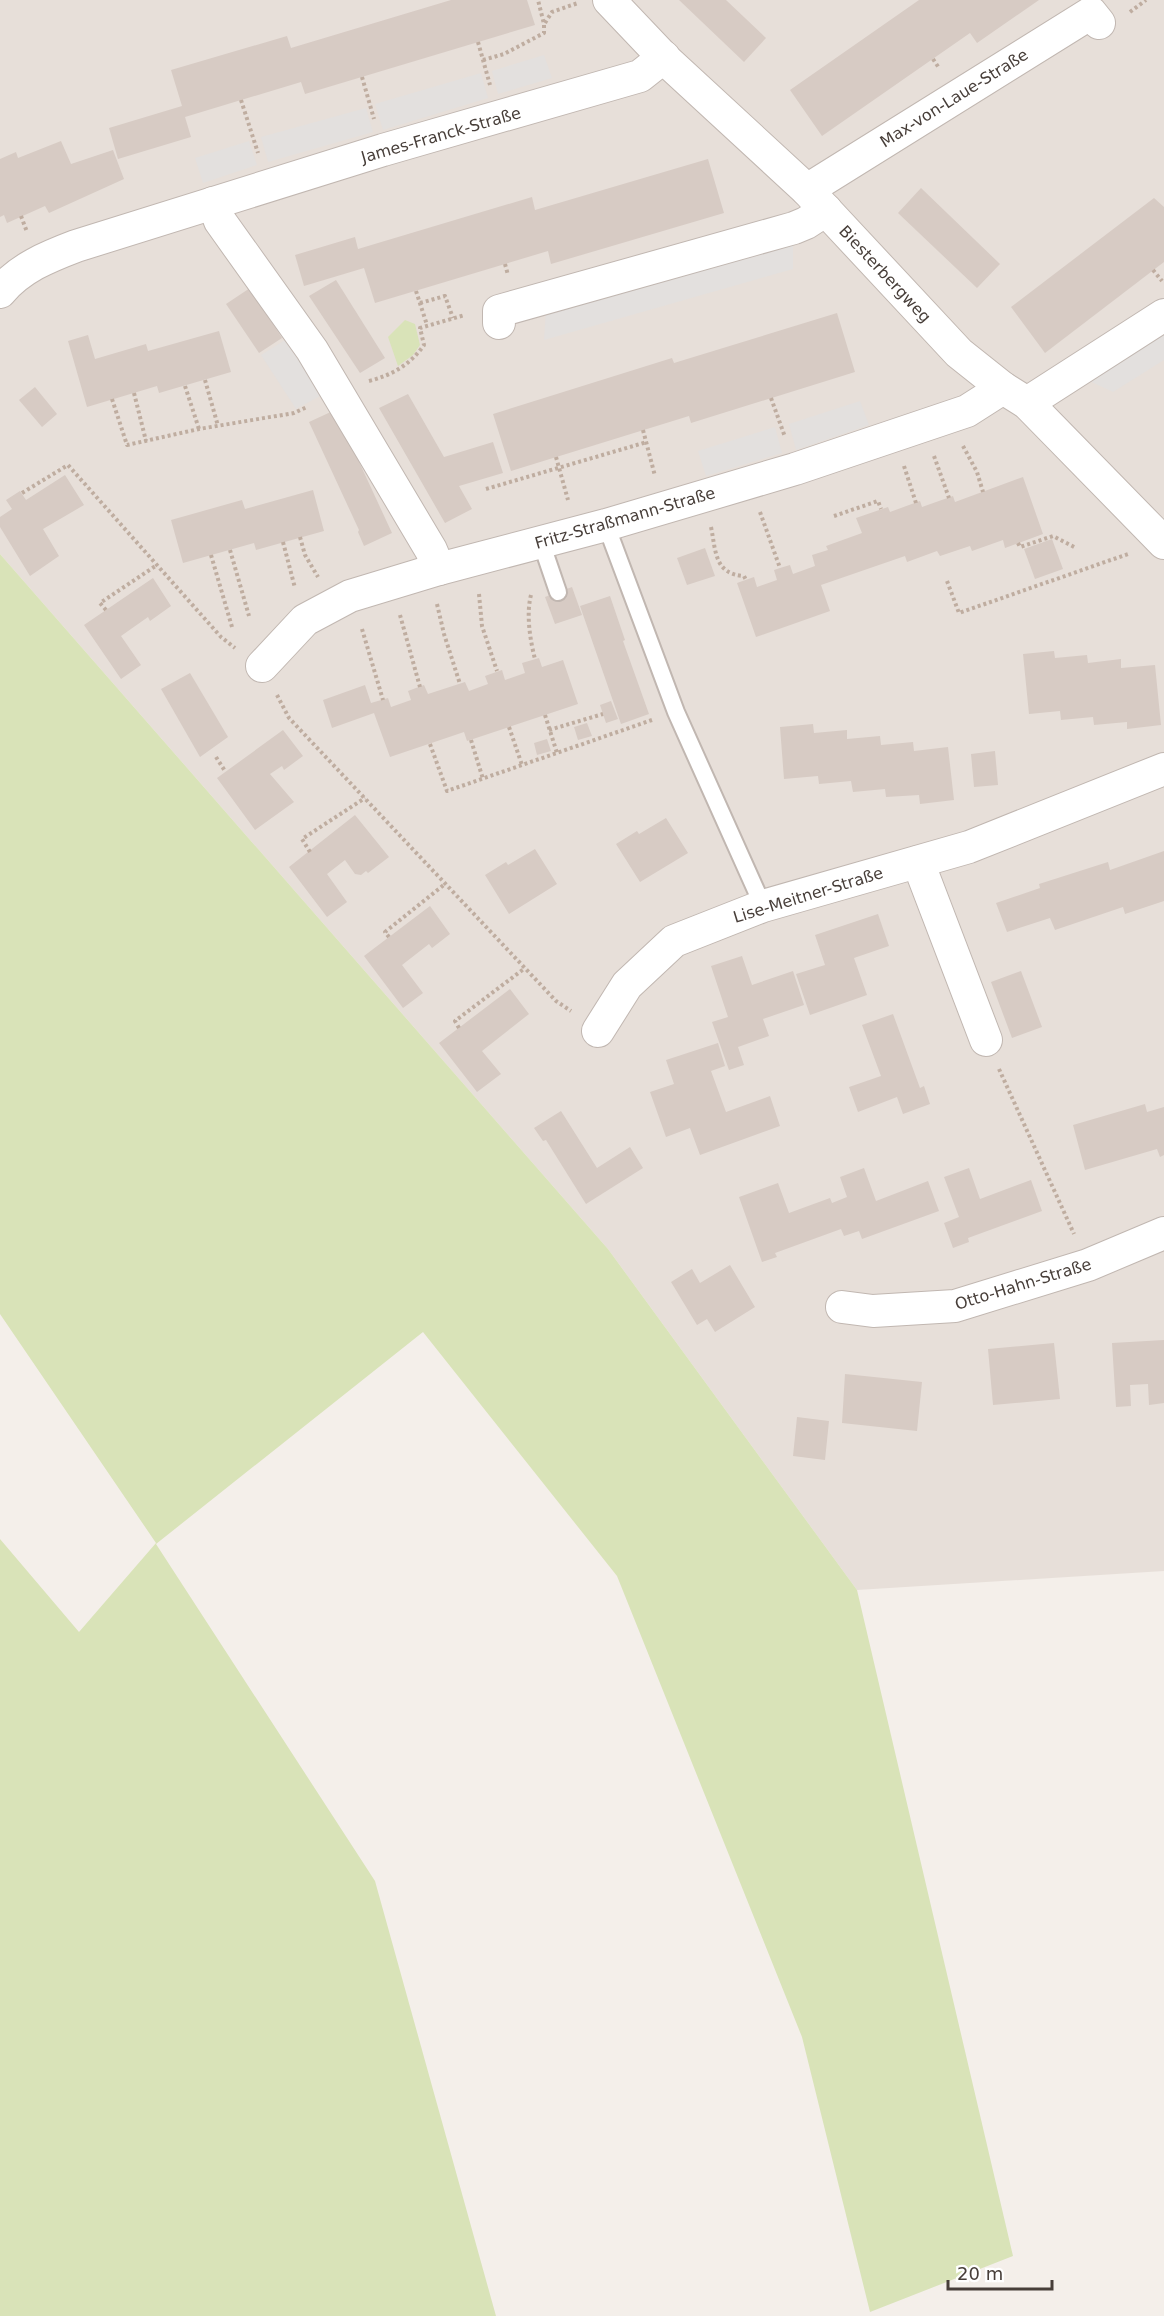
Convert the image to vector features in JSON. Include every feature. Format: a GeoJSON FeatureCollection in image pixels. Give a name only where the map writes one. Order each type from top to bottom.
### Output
{"type":"FeatureCollection","features":[{"type":"Feature","properties":{"kind":"street","name":"Biesterbergweg"},"geometry":{"type":"LineString","coordinates":[[594,1],[664,57],[817,200],[959,353],[1015,395],[1164,543]]}},
{"type":"Feature","properties":{"kind":"street","name":"Max-von-Laue-Straße"},"geometry":{"type":"LineString","coordinates":[[817,200],[1091,13],[1099,23]]}},
{"type":"Feature","properties":{"kind":"street","name":"James-Franck-Straße"},"geometry":{"type":"LineString","coordinates":[[0,292],[11,278],[41,260],[76,246],[383,150],[640,76],[664,57]]}},
{"type":"Feature","properties":{"kind":"street"},"geometry":{"type":"LineString","coordinates":[[499,317],[794,228],[806,223],[817,200]]}},
{"type":"Feature","properties":{"kind":"street"},"geometry":{"type":"LineString","coordinates":[[213,203],[220,221],[312,350],[339,393],[431,550],[439,569]]}},
{"type":"Feature","properties":{"kind":"street","name":"Fritz-Straßmann-Straße"},"geometry":{"type":"LineString","coordinates":[[262,666],[305,620],[350,596],[439,569],[606,525],[795,469],[1015,395],[1164,315]]}},
{"type":"Feature","properties":{"kind":"street","name":"Lise-Meitner-Straße"},"geometry":{"type":"LineString","coordinates":[[598,1030],[627,985],[674,941],[763,906],[969,847],[1164,769]]}},
{"type":"Feature","properties":{"kind":"street"},"geometry":{"type":"LineString","coordinates":[[918,862],[986,1040]]}},
{"type":"Feature","properties":{"kind":"street","name":"Otto-Hahn-Straße"},"geometry":{"type":"LineString","coordinates":[[842,1307],[873,1311],[955,1306],[1088,1265],[1164,1233]]}},
{"type":"Feature","properties":{"kind":"lane"},"geometry":{"type":"LineString","coordinates":[[606,525],[676,712],[763,906]]}},
{"type":"Feature","properties":{"kind":"lane"},"geometry":{"type":"LineString","coordinates":[[541,542],[555,585]]}},
{"type":"Feature","properties":{"kind":"path"},"geometry":{"type":"LineString","coordinates":[[483,60],[504,54],[544,33],[538,0]]}},
{"type":"Feature","properties":{"kind":"path"},"geometry":{"type":"LineString","coordinates":[[544,24],[552,12],[594,1]]}},
{"type":"Feature","properties":{"kind":"path"},"geometry":{"type":"LineString","coordinates":[[478,42],[492,90]]}},
{"type":"Feature","properties":{"kind":"path"},"geometry":{"type":"LineString","coordinates":[[362,77],[375,122]]}},
{"type":"Feature","properties":{"kind":"path"},"geometry":{"type":"LineString","coordinates":[[241,100],[259,157]]}},
{"type":"Feature","properties":{"kind":"path"},"geometry":{"type":"LineString","coordinates":[[1153,270],[1164,283]]}},
{"type":"Feature","properties":{"kind":"path"},"geometry":{"type":"LineString","coordinates":[[416,291],[427,325]]}},
{"type":"Feature","properties":{"kind":"path"},"geometry":{"type":"LineString","coordinates":[[420,303],[445,296],[453,318]]}},
{"type":"Feature","properties":{"kind":"path"},"geometry":{"type":"LineString","coordinates":[[112,399],[127,445],[199,429],[294,413],[348,387],[389,376],[415,358],[424,345],[420,328],[470,314],[499,317]]}},
{"type":"Feature","properties":{"kind":"path"},"geometry":{"type":"LineString","coordinates":[[205,380],[218,426]]}},
{"type":"Feature","properties":{"kind":"path"},"geometry":{"type":"LineString","coordinates":[[185,386],[199,429]]}},
{"type":"Feature","properties":{"kind":"path"},"geometry":{"type":"LineString","coordinates":[[134,393],[146,441]]}},
{"type":"Feature","properties":{"kind":"path"},"geometry":{"type":"LineString","coordinates":[[771,398],[781,426]]}},
{"type":"Feature","properties":{"kind":"path"},"geometry":{"type":"LineString","coordinates":[[643,430],[657,482]]}},
{"type":"Feature","properties":{"kind":"path"},"geometry":{"type":"LineString","coordinates":[[486,489],[646,442]]}},
{"type":"Feature","properties":{"kind":"path"},"geometry":{"type":"LineString","coordinates":[[963,445],[977,472],[983,492]]}},
{"type":"Feature","properties":{"kind":"path"},"geometry":{"type":"LineString","coordinates":[[930,446],[949,498]]}},
{"type":"Feature","properties":{"kind":"path"},"geometry":{"type":"LineString","coordinates":[[900,456],[916,503]]}},
{"type":"Feature","properties":{"kind":"path"},"geometry":{"type":"LineString","coordinates":[[556,458],[568,502]]}},
{"type":"Feature","properties":{"kind":"path"},"geometry":{"type":"LineString","coordinates":[[22,493],[68,465],[221,637]]}},
{"type":"Feature","properties":{"kind":"path"},"geometry":{"type":"LineString","coordinates":[[834,516],[878,501],[881,509]]}},
{"type":"Feature","properties":{"kind":"path"},"geometry":{"type":"LineString","coordinates":[[757,502],[780,568]]}},
{"type":"Feature","properties":{"kind":"path"},"geometry":{"type":"LineString","coordinates":[[710,524],[719,562],[725,571],[732,575],[744,576],[746,580]]}},
{"type":"Feature","properties":{"kind":"path"},"geometry":{"type":"LineString","coordinates":[[1018,543],[1020,547],[1053,536],[1076,548]]}},
{"type":"Feature","properties":{"kind":"path"},"geometry":{"type":"LineString","coordinates":[[300,537],[305,555],[321,581]]}},
{"type":"Feature","properties":{"kind":"path"},"geometry":{"type":"LineString","coordinates":[[283,542],[297,596]]}},
{"type":"Feature","properties":{"kind":"path"},"geometry":{"type":"LineString","coordinates":[[230,550],[249,616]]}},
{"type":"Feature","properties":{"kind":"path"},"geometry":{"type":"LineString","coordinates":[[947,581],[959,613],[1129,554]]}},
{"type":"Feature","properties":{"kind":"path"},"geometry":{"type":"LineString","coordinates":[[211,555],[231,627]]}},
{"type":"Feature","properties":{"kind":"path"},"geometry":{"type":"LineString","coordinates":[[106,610],[100,603],[157,565]]}},
{"type":"Feature","properties":{"kind":"path"},"geometry":{"type":"LineString","coordinates":[[535,659],[531,646],[528,607],[530,596],[536,587],[555,585]]}},
{"type":"Feature","properties":{"kind":"path"},"geometry":{"type":"LineString","coordinates":[[477,589],[480,597],[482,626],[497,671]]}},
{"type":"Feature","properties":{"kind":"path"},"geometry":{"type":"LineString","coordinates":[[437,602],[444,634],[460,684]]}},
{"type":"Feature","properties":{"kind":"path"},"geometry":{"type":"LineString","coordinates":[[399,612],[420,687]]}},
{"type":"Feature","properties":{"kind":"path"},"geometry":{"type":"LineString","coordinates":[[359,619],[383,700]]}},
{"type":"Feature","properties":{"kind":"path"},"geometry":{"type":"LineString","coordinates":[[262,666],[289,718],[556,1001],[598,1030]]}},
{"type":"Feature","properties":{"kind":"path"},"geometry":{"type":"LineString","coordinates":[[430,744],[447,791],[676,712]]}},
{"type":"Feature","properties":{"kind":"path"},"geometry":{"type":"LineString","coordinates":[[549,730],[603,714]]}},
{"type":"Feature","properties":{"kind":"path"},"geometry":{"type":"LineString","coordinates":[[544,715],[557,753]]}},
{"type":"Feature","properties":{"kind":"path"},"geometry":{"type":"LineString","coordinates":[[508,727],[522,765]]}},
{"type":"Feature","properties":{"kind":"path"},"geometry":{"type":"LineString","coordinates":[[471,740],[483,779]]}},
{"type":"Feature","properties":{"kind":"path"},"geometry":{"type":"LineString","coordinates":[[216,757],[225,771]]}},
{"type":"Feature","properties":{"kind":"path"},"geometry":{"type":"LineString","coordinates":[[310,852],[302,839],[365,798]]}},
{"type":"Feature","properties":{"kind":"path"},"geometry":{"type":"LineString","coordinates":[[389,937],[385,932],[445,884]]}},
{"type":"Feature","properties":{"kind":"path"},"geometry":{"type":"LineString","coordinates":[[459,1028],[455,1021],[525,968]]}},
{"type":"Feature","properties":{"kind":"path"},"geometry":{"type":"LineString","coordinates":[[986,1040],[1088,1265]]}},
{"type":"Feature","properties":{"kind":"shaded area"},"geometry":{"type":"Polygon","coordinates":[[[0,0],[1164,0],[1164,1571],[857,1590],[608,1249],[0,554],[0,0]]]}},
{"type":"Feature","properties":{"kind":"shaded area"},"geometry":{"type":"Polygon","coordinates":[[[544,55],[552,78],[498,94],[492,71],[544,55]]]}},
{"type":"Feature","properties":{"kind":"shaded area"},"geometry":{"type":"Polygon","coordinates":[[[481,73],[488,98],[383,130],[375,104],[481,73]]]}},
{"type":"Feature","properties":{"kind":"shaded area"},"geometry":{"type":"Polygon","coordinates":[[[366,108],[373,132],[268,162],[261,137],[366,108]]]}},
{"type":"Feature","properties":{"kind":"shaded area"},"geometry":{"type":"Polygon","coordinates":[[[249,141],[257,165],[203,183],[195,158],[249,141]]]}},
{"type":"Feature","properties":{"kind":"shaded area"},"geometry":{"type":"Polygon","coordinates":[[[793,240],[793,269],[544,340],[546,310],[793,240]]]}},
{"type":"Feature","properties":{"kind":"shaded area"},"geometry":{"type":"Polygon","coordinates":[[[1164,330],[1164,360],[1113,392],[1085,379],[1164,330]]]}},
{"type":"Feature","properties":{"kind":"shaded area"},"geometry":{"type":"Polygon","coordinates":[[[285,340],[322,395],[296,409],[261,355],[285,340]]]}},
{"type":"Feature","properties":{"kind":"shaded area"},"geometry":{"type":"Polygon","coordinates":[[[860,401],[869,425],[796,450],[789,424],[860,401]]]}},
{"type":"Feature","properties":{"kind":"shaded area"},"geometry":{"type":"Polygon","coordinates":[[[775,427],[782,453],[706,476],[698,451],[775,427]]]}},
{"type":"Feature","properties":{"kind":"green space"},"geometry":{"type":"Polygon","coordinates":[[[405,320],[415,324],[420,345],[413,355],[398,366],[388,337],[405,320]]]}},
{"type":"Feature","properties":{"kind":"green space"},"geometry":{"type":"Polygon","coordinates":[[[0,554],[608,1249],[857,1590],[1013,2256],[870,2312],[802,2037],[617,1576],[423,1332],[156,1544],[375,1881],[496,2316],[0,2316],[0,1539],[79,1632],[156,1543],[0,1314],[0,554]]]}},
{"type":"Feature","properties":{"kind":"building"},"geometry":{"type":"Polygon","coordinates":[[[451,0],[527,0],[535,25],[305,94],[301,82],[185,117],[191,137],[118,159],[109,128],[182,106],[171,70],[287,36],[291,48],[451,0]]]}},
{"type":"Feature","properties":{"kind":"building"},"geometry":{"type":"Polygon","coordinates":[[[679,0],[726,0],[766,38],[744,62],[679,0]]]}},
{"type":"Feature","properties":{"kind":"building"},"geometry":{"type":"Polygon","coordinates":[[[919,0],[1039,0],[977,43],[970,33],[822,136],[790,90],[919,0]]]}},
{"type":"Feature","properties":{"kind":"building"},"geometry":{"type":"Polygon","coordinates":[[[61,141],[71,164],[113,150],[124,179],[49,213],[45,206],[7,223],[4,215],[0,217],[0,159],[16,152],[18,158],[61,141]]]}},
{"type":"Feature","properties":{"kind":"building"},"geometry":{"type":"Polygon","coordinates":[[[708,159],[724,213],[551,264],[548,251],[375,303],[364,268],[304,286],[295,255],[355,237],[358,249],[532,197],[535,210],[708,159]]]}},
{"type":"Feature","properties":{"kind":"building"},"geometry":{"type":"Polygon","coordinates":[[[921,188],[1000,264],[977,288],[898,213],[921,188]]]}},
{"type":"Feature","properties":{"kind":"building"},"geometry":{"type":"Polygon","coordinates":[[[1154,198],[1164,207],[1164,262],[1045,353],[1011,307],[1154,198]]]}},
{"type":"Feature","properties":{"kind":"building"},"geometry":{"type":"Polygon","coordinates":[[[336,280],[385,358],[360,373],[309,296],[336,280]]]}},
{"type":"Feature","properties":{"kind":"building"},"geometry":{"type":"Polygon","coordinates":[[[250,288],[282,338],[259,353],[226,304],[250,288]]]}},
{"type":"Feature","properties":{"kind":"building"},"geometry":{"type":"Polygon","coordinates":[[[837,313],[855,372],[691,423],[689,416],[511,471],[493,414],[672,358],[674,363],[837,313]]]}},
{"type":"Feature","properties":{"kind":"building"},"geometry":{"type":"Polygon","coordinates":[[[219,331],[231,372],[159,393],[157,386],[87,407],[68,341],[88,335],[95,359],[146,344],[148,351],[219,331]]]}},
{"type":"Feature","properties":{"kind":"building"},"geometry":{"type":"Polygon","coordinates":[[[35,387],[57,414],[42,427],[19,400],[35,387]]]}},
{"type":"Feature","properties":{"kind":"building"},"geometry":{"type":"Polygon","coordinates":[[[408,394],[444,457],[493,442],[503,473],[459,486],[472,509],[445,523],[379,408],[408,394]]]}},
{"type":"Feature","properties":{"kind":"building"},"geometry":{"type":"Polygon","coordinates":[[[335,410],[392,533],[364,546],[359,530],[309,422],[335,410]]]}},
{"type":"Feature","properties":{"kind":"building"},"geometry":{"type":"Polygon","coordinates":[[[65,475],[84,505],[43,529],[59,556],[30,576],[0,527],[0,517],[12,509],[6,500],[20,491],[26,500],[65,475]]]}},
{"type":"Feature","properties":{"kind":"building"},"geometry":{"type":"Polygon","coordinates":[[[1023,477],[1043,534],[1005,548],[1003,540],[972,551],[970,546],[940,556],[937,551],[907,562],[905,556],[821,585],[830,611],[756,637],[737,583],[754,577],[757,587],[777,580],[774,570],[790,565],[793,574],[815,566],[812,555],[828,550],[826,546],[862,533],[856,518],[888,507],[890,512],[920,501],[922,507],[953,496],[955,502],[1023,477]]]}},
{"type":"Feature","properties":{"kind":"building"},"geometry":{"type":"Polygon","coordinates":[[[313,490],[324,531],[256,550],[254,543],[183,563],[171,520],[242,500],[245,509],[313,490]]]}},
{"type":"Feature","properties":{"kind":"building"},"geometry":{"type":"Polygon","coordinates":[[[1052,539],[1063,569],[1035,579],[1024,549],[1052,539]]]}},
{"type":"Feature","properties":{"kind":"building"},"geometry":{"type":"Polygon","coordinates":[[[705,548],[715,576],[687,585],[677,558],[705,548]]]}},
{"type":"Feature","properties":{"kind":"building"},"geometry":{"type":"Polygon","coordinates":[[[153,578],[171,606],[150,621],[148,617],[121,636],[141,665],[121,679],[84,625],[153,578]]]}},
{"type":"Feature","properties":{"kind":"building"},"geometry":{"type":"Polygon","coordinates":[[[572,587],[582,615],[555,624],[545,597],[572,587]]]}},
{"type":"Feature","properties":{"kind":"building"},"geometry":{"type":"Polygon","coordinates":[[[610,596],[649,714],[621,724],[580,606],[610,596]]]}},
{"type":"Feature","properties":{"kind":"building"},"geometry":{"type":"Polygon","coordinates":[[[1054,651],[1055,658],[1087,655],[1088,663],[1121,659],[1121,668],[1155,665],[1161,725],[1127,729],[1127,722],[1094,725],[1093,717],[1061,720],[1060,711],[1029,714],[1023,654],[1054,651]]]}},
{"type":"Feature","properties":{"kind":"building"},"geometry":{"type":"Polygon","coordinates":[[[539,658],[542,667],[563,660],[578,704],[467,741],[464,732],[390,757],[374,713],[332,728],[323,700],[365,685],[371,703],[388,698],[391,707],[411,700],[408,691],[424,685],[428,694],[465,682],[469,691],[488,684],[485,676],[502,670],[505,680],[525,673],[522,663],[539,658]]]}},
{"type":"Feature","properties":{"kind":"building"},"geometry":{"type":"Polygon","coordinates":[[[190,673],[228,737],[200,757],[161,689],[190,673]]]}},
{"type":"Feature","properties":{"kind":"building"},"geometry":{"type":"Polygon","coordinates":[[[611,701],[618,719],[606,723],[600,705],[611,701]]]}},
{"type":"Feature","properties":{"kind":"building"},"geometry":{"type":"Polygon","coordinates":[[[587,723],[592,736],[578,740],[574,727],[587,723]]]}},
{"type":"Feature","properties":{"kind":"building"},"geometry":{"type":"Polygon","coordinates":[[[813,724],[814,733],[847,730],[847,739],[880,736],[881,745],[913,742],[914,751],[948,747],[954,800],[920,804],[919,795],[886,797],[885,789],[853,792],[851,781],[819,784],[818,776],[784,779],[780,727],[813,724]]]}},
{"type":"Feature","properties":{"kind":"building"},"geometry":{"type":"Polygon","coordinates":[[[283,730],[303,756],[284,770],[282,766],[270,774],[294,802],[255,830],[217,778],[283,730]]]}},
{"type":"Feature","properties":{"kind":"building"},"geometry":{"type":"Polygon","coordinates":[[[547,739],[551,751],[537,755],[534,743],[547,739]]]}},
{"type":"Feature","properties":{"kind":"building"},"geometry":{"type":"Polygon","coordinates":[[[995,751],[998,785],[974,787],[971,754],[995,751]]]}},
{"type":"Feature","properties":{"kind":"building"},"geometry":{"type":"Polygon","coordinates":[[[355,815],[389,857],[368,873],[366,871],[361,875],[355,874],[345,860],[327,874],[347,902],[327,917],[289,867],[355,815]]]}},
{"type":"Feature","properties":{"kind":"building"},"geometry":{"type":"Polygon","coordinates":[[[666,818],[688,853],[640,882],[616,844],[637,831],[639,834],[666,818]]]}},
{"type":"Feature","properties":{"kind":"building"},"geometry":{"type":"Polygon","coordinates":[[[535,849],[557,884],[509,914],[485,875],[506,862],[508,865],[535,849]]]}},
{"type":"Feature","properties":{"kind":"building"},"geometry":{"type":"Polygon","coordinates":[[[1164,851],[1164,901],[1125,914],[1123,907],[1055,930],[1050,918],[1007,932],[996,903],[1040,888],[1039,884],[1108,862],[1110,870],[1164,851]]]}},
{"type":"Feature","properties":{"kind":"building"},"geometry":{"type":"Polygon","coordinates":[[[430,906],[450,934],[432,948],[429,944],[402,965],[423,993],[403,1008],[364,956],[430,906]]]}},
{"type":"Feature","properties":{"kind":"building"},"geometry":{"type":"Polygon","coordinates":[[[878,914],[889,946],[854,958],[867,995],[810,1015],[796,974],[825,965],[815,935],[878,914]]]}},
{"type":"Feature","properties":{"kind":"building"},"geometry":{"type":"Polygon","coordinates":[[[742,956],[752,985],[793,971],[804,1005],[763,1019],[769,1036],[738,1047],[744,1065],[729,1070],[712,1022],[728,1017],[711,966],[742,956]]]}},
{"type":"Feature","properties":{"kind":"building"},"geometry":{"type":"Polygon","coordinates":[[[1021,971],[1042,1027],[1012,1038],[991,982],[1021,971]]]}},
{"type":"Feature","properties":{"kind":"building"},"geometry":{"type":"Polygon","coordinates":[[[510,989],[529,1014],[482,1051],[501,1074],[477,1092],[439,1043],[510,989]]]}},
{"type":"Feature","properties":{"kind":"building"},"geometry":{"type":"Polygon","coordinates":[[[893,1014],[920,1088],[924,1086],[930,1104],[903,1114],[897,1097],[858,1112],[849,1087],[881,1076],[862,1025],[893,1014]]]}},
{"type":"Feature","properties":{"kind":"building"},"geometry":{"type":"Polygon","coordinates":[[[718,1043],[725,1066],[711,1071],[726,1112],[770,1096],[780,1126],[700,1155],[690,1128],[666,1137],[650,1092],[674,1084],[666,1060],[718,1043]]]}},
{"type":"Feature","properties":{"kind":"building"},"geometry":{"type":"Polygon","coordinates":[[[1145,1104],[1147,1112],[1164,1107],[1164,1155],[1160,1157],[1157,1149],[1085,1170],[1073,1125],[1145,1104]]]}},
{"type":"Feature","properties":{"kind":"building"},"geometry":{"type":"Polygon","coordinates":[[[561,1111],[597,1168],[630,1147],[643,1168],[586,1204],[546,1140],[543,1141],[534,1128],[561,1111]]]}},
{"type":"Feature","properties":{"kind":"building"},"geometry":{"type":"Polygon","coordinates":[[[864,1168],[876,1201],[928,1181],[939,1211],[862,1239],[859,1231],[844,1236],[841,1229],[775,1253],[777,1257],[762,1262],[739,1197],[778,1183],[789,1213],[830,1198],[832,1203],[847,1197],[840,1177],[864,1168]]]}},
{"type":"Feature","properties":{"kind":"building"},"geometry":{"type":"Polygon","coordinates":[[[969,1168],[980,1199],[1031,1180],[1042,1211],[968,1238],[969,1242],[953,1248],[944,1223],[959,1217],[944,1177],[969,1168]]]}},
{"type":"Feature","properties":{"kind":"building"},"geometry":{"type":"Polygon","coordinates":[[[730,1265],[755,1307],[715,1332],[707,1319],[697,1325],[671,1282],[692,1269],[700,1283],[730,1265]]]}},
{"type":"Feature","properties":{"kind":"building"},"geometry":{"type":"Polygon","coordinates":[[[1164,1340],[1164,1403],[1149,1405],[1148,1384],[1130,1385],[1131,1406],[1116,1407],[1112,1343],[1164,1340]]]}},
{"type":"Feature","properties":{"kind":"building"},"geometry":{"type":"Polygon","coordinates":[[[1054,1343],[1060,1399],[993,1405],[988,1349],[1054,1343]]]}},
{"type":"Feature","properties":{"kind":"building"},"geometry":{"type":"Polygon","coordinates":[[[845,1374],[922,1382],[917,1431],[842,1423],[845,1374]]]}},
{"type":"Feature","properties":{"kind":"building"},"geometry":{"type":"Polygon","coordinates":[[[797,1417],[829,1421],[825,1460],[793,1456],[797,1417]]]}}]}
